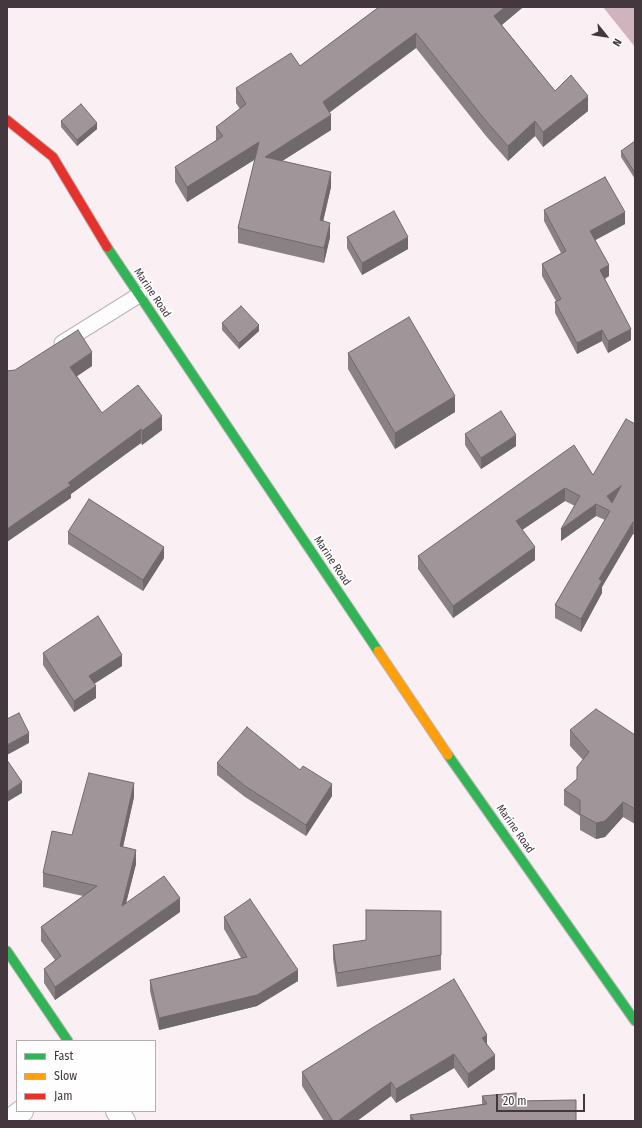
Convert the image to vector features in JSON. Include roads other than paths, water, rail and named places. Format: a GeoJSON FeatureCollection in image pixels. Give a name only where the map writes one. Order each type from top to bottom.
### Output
{"type":"FeatureCollection","features":[{"type":"Feature","properties":{"kind":"street","name":"Marine Road"},"geometry":{"type":"LineString","coordinates":[[7,120],[53,157],[106,246],[437,738],[635,1021]]}},
{"type":"Feature","properties":{"kind":"street"},"geometry":{"type":"LineString","coordinates":[[7,951],[67,1040]]}},
{"type":"Feature","properties":{"kind":"street"},"geometry":{"type":"LineString","coordinates":[[9,1121],[21,1112]]}},
{"type":"Feature","properties":{"kind":"street"},"geometry":{"type":"LineString","coordinates":[[118,1112],[124,1121]]}},
{"type":"Feature","properties":{"kind":"lane"},"geometry":{"type":"LineString","coordinates":[[50,350],[139,295]]}}]}
